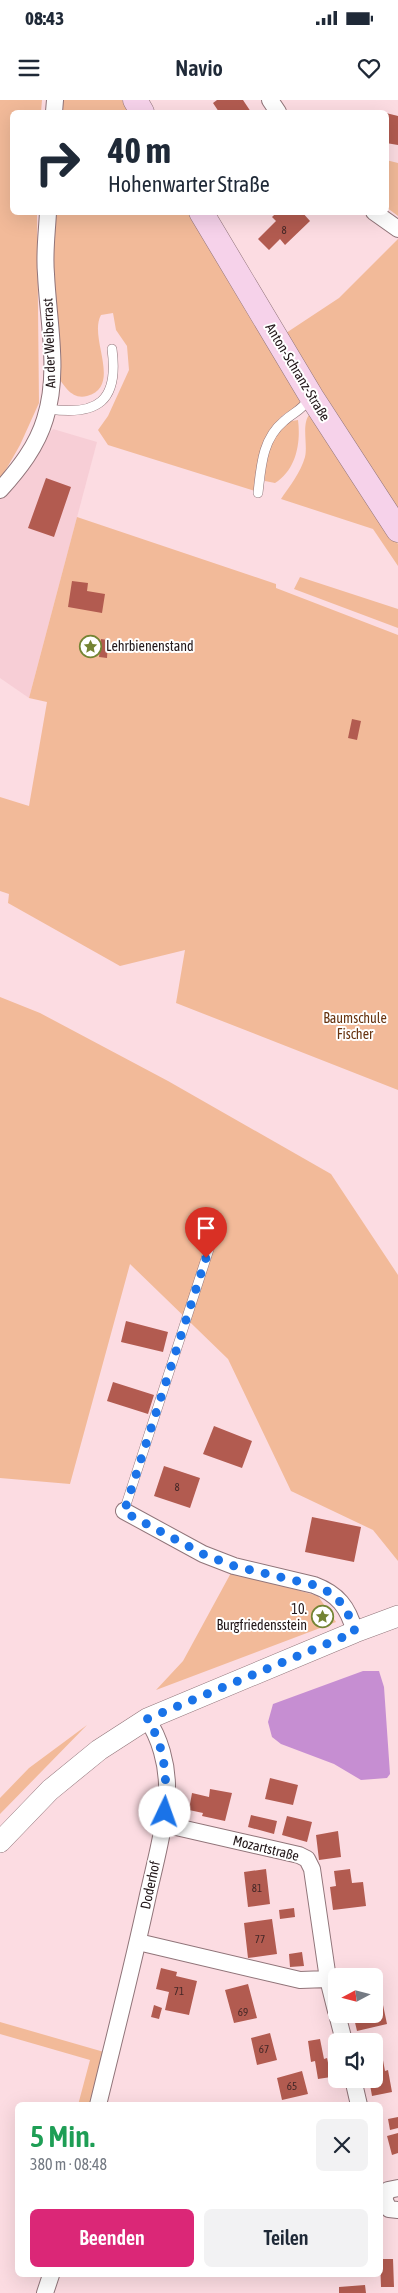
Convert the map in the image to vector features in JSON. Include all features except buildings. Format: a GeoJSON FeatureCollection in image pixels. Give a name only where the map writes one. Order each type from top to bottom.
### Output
{"type":"FeatureCollection","features":[{"type":"Feature","properties":{"kind":"main road","name":"Anton-Schranz-Straße"},"geometry":{"type":"LineString","coordinates":[[203,215],[311,396],[398,530]]}},
{"type":"Feature","properties":{"kind":"street","name":"An der Weiberrast"},"geometry":{"type":"LineString","coordinates":[[0,490],[39,436],[48,409],[52,363],[45,264],[48,215]]}},
{"type":"Feature","properties":{"kind":"street"},"geometry":{"type":"LineString","coordinates":[[378,215],[398,229]]}},
{"type":"Feature","properties":{"kind":"street"},"geometry":{"type":"LineString","coordinates":[[124,1512],[203,1554],[234,1566],[314,1585],[326,1590],[337,1596],[344,1605],[355,1632]]}},
{"type":"Feature","properties":{"kind":"street"},"geometry":{"type":"LineString","coordinates":[[0,1842],[50,1790],[99,1750],[147,1719],[355,1632],[398,1616]]}},
{"type":"Feature","properties":{"kind":"street","name":"Doderhof"},"geometry":{"type":"LineString","coordinates":[[99,2102],[138,1942],[163,1824],[167,1785],[164,1760],[158,1738],[147,1719]]}},
{"type":"Feature","properties":{"kind":"street","name":"Mozartstraße"},"geometry":{"type":"LineString","coordinates":[[163,1824],[299,1855],[307,1860],[312,1869],[328,1979]]}},
{"type":"Feature","properties":{"kind":"street"},"geometry":{"type":"LineString","coordinates":[[138,1942],[300,1980],[328,1979]]}},
{"type":"Feature","properties":{"kind":"street"},"geometry":{"type":"LineString","coordinates":[[355,2088],[358,2102]]}},
{"type":"Feature","properties":{"kind":"street"},"geometry":{"type":"LineString","coordinates":[[388,2189],[384,2199],[386,2206],[392,2210],[398,2210]]}},
{"type":"Feature","properties":{"kind":"street"},"geometry":{"type":"LineString","coordinates":[[44,2293],[50,2277]]}},
{"type":"Feature","properties":{"kind":"lane"},"geometry":{"type":"LineString","coordinates":[[48,409],[86,410],[100,403],[109,390],[113,378],[112,348]]}},
{"type":"Feature","properties":{"kind":"lane"},"geometry":{"type":"LineString","coordinates":[[258,492],[264,452],[270,438],[284,420],[301,410],[311,396]]}},
{"type":"Feature","properties":{"kind":"lane"},"geometry":{"type":"LineString","coordinates":[[124,1512],[212,1240]]}},
{"type":"Feature","properties":{"kind":"shaded area"},"geometry":{"type":"Polygon","coordinates":[[[53,429],[97,442],[29,698],[0,678],[0,494],[53,429]]]}},
{"type":"Feature","properties":{"kind":"shaded area"},"geometry":{"type":"Polygon","coordinates":[[[363,1671],[379,1671],[384,1687],[390,1774],[387,1778],[361,1780],[334,1764],[281,1744],[272,1737],[268,1722],[273,1704],[363,1671]]]}},
{"type":"Feature","properties":{"kind":"green space"},"geometry":{"type":"Polygon","coordinates":[[[0,100],[42,100],[41,110],[10,110],[10,215],[37,215],[39,403],[20,445],[0,480],[0,100]]]}},
{"type":"Feature","properties":{"kind":"green space"},"geometry":{"type":"Polygon","coordinates":[[[61,100],[122,100],[128,110],[61,110],[61,100]]]}},
{"type":"Feature","properties":{"kind":"green space"},"geometry":{"type":"Polygon","coordinates":[[[389,161],[398,163],[398,216],[389,209],[389,161]]]}},
{"type":"Feature","properties":{"kind":"green space"},"geometry":{"type":"Polygon","coordinates":[[[53,215],[190,215],[301,401],[280,418],[269,436],[265,444],[255,491],[108,445],[98,430],[108,416],[129,370],[127,346],[116,330],[113,313],[101,315],[98,325],[98,336],[104,372],[103,382],[97,391],[87,396],[77,396],[69,391],[57,375],[51,241],[53,215]]]}},
{"type":"Feature","properties":{"kind":"green space"},"geometry":{"type":"Polygon","coordinates":[[[398,239],[398,512],[378,484],[286,333],[339,298],[398,239]]]}},
{"type":"Feature","properties":{"kind":"green space"},"geometry":{"type":"Polygon","coordinates":[[[310,414],[398,544],[398,566],[373,529],[281,499],[303,463],[306,452],[305,428],[310,414]]]}},
{"type":"Feature","properties":{"kind":"green space"},"geometry":{"type":"Polygon","coordinates":[[[298,420],[298,447],[288,471],[275,483],[265,481],[266,455],[271,443],[286,422],[298,420]]]}},
{"type":"Feature","properties":{"kind":"green space","name":"Baumschule Fischer"},"geometry":{"type":"Polygon","coordinates":[[[77,517],[276,584],[276,588],[398,635],[398,1090],[176,1003],[185,950],[120,966],[8,903],[9,894],[0,891],[0,797],[29,806],[47,702],[29,698],[77,517]]]}},
{"type":"Feature","properties":{"kind":"green space"},"geometry":{"type":"Polygon","coordinates":[[[300,577],[398,609],[398,628],[294,589],[300,577]]]}},
{"type":"Feature","properties":{"kind":"green space"},"geometry":{"type":"Polygon","coordinates":[[[0,997],[40,1013],[168,1081],[331,1174],[398,1275],[398,1561],[373,1530],[291,1491],[228,1359],[130,1264],[70,1484],[0,1478],[0,997]]]}},
{"type":"Feature","properties":{"kind":"green space"},"geometry":{"type":"Polygon","coordinates":[[[232,1571],[318,1596],[336,1622],[156,1690],[183,1661],[232,1571]]]}},
{"type":"Feature","properties":{"kind":"green space"},"geometry":{"type":"Polygon","coordinates":[[[87,1725],[0,1814],[0,1798],[29,1768],[87,1725]]]}},
{"type":"Feature","properties":{"kind":"green space"},"geometry":{"type":"Polygon","coordinates":[[[0,2022],[104,2052],[91,2102],[79,2102],[90,2060],[0,2034],[0,2022]]]}},
{"type":"Feature","properties":{"kind":"place","name":"Lehrbienenstand"},"geometry":{"type":"Point","coordinates":[90,646]}},
{"type":"Feature","properties":{"kind":"place","name":"10. Burgfriedensstein"},"geometry":{"type":"Point","coordinates":[323,1617]}},
{"type":"Feature","properties":{"kind":"route"},"geometry":{"type":"LineString","coordinates":[[165,1812],[167,1785],[164,1760],[158,1738],[147,1719],[355,1632],[344,1605],[337,1596],[326,1590],[314,1585],[234,1566],[203,1554],[124,1512],[206,1258]]}}]}
